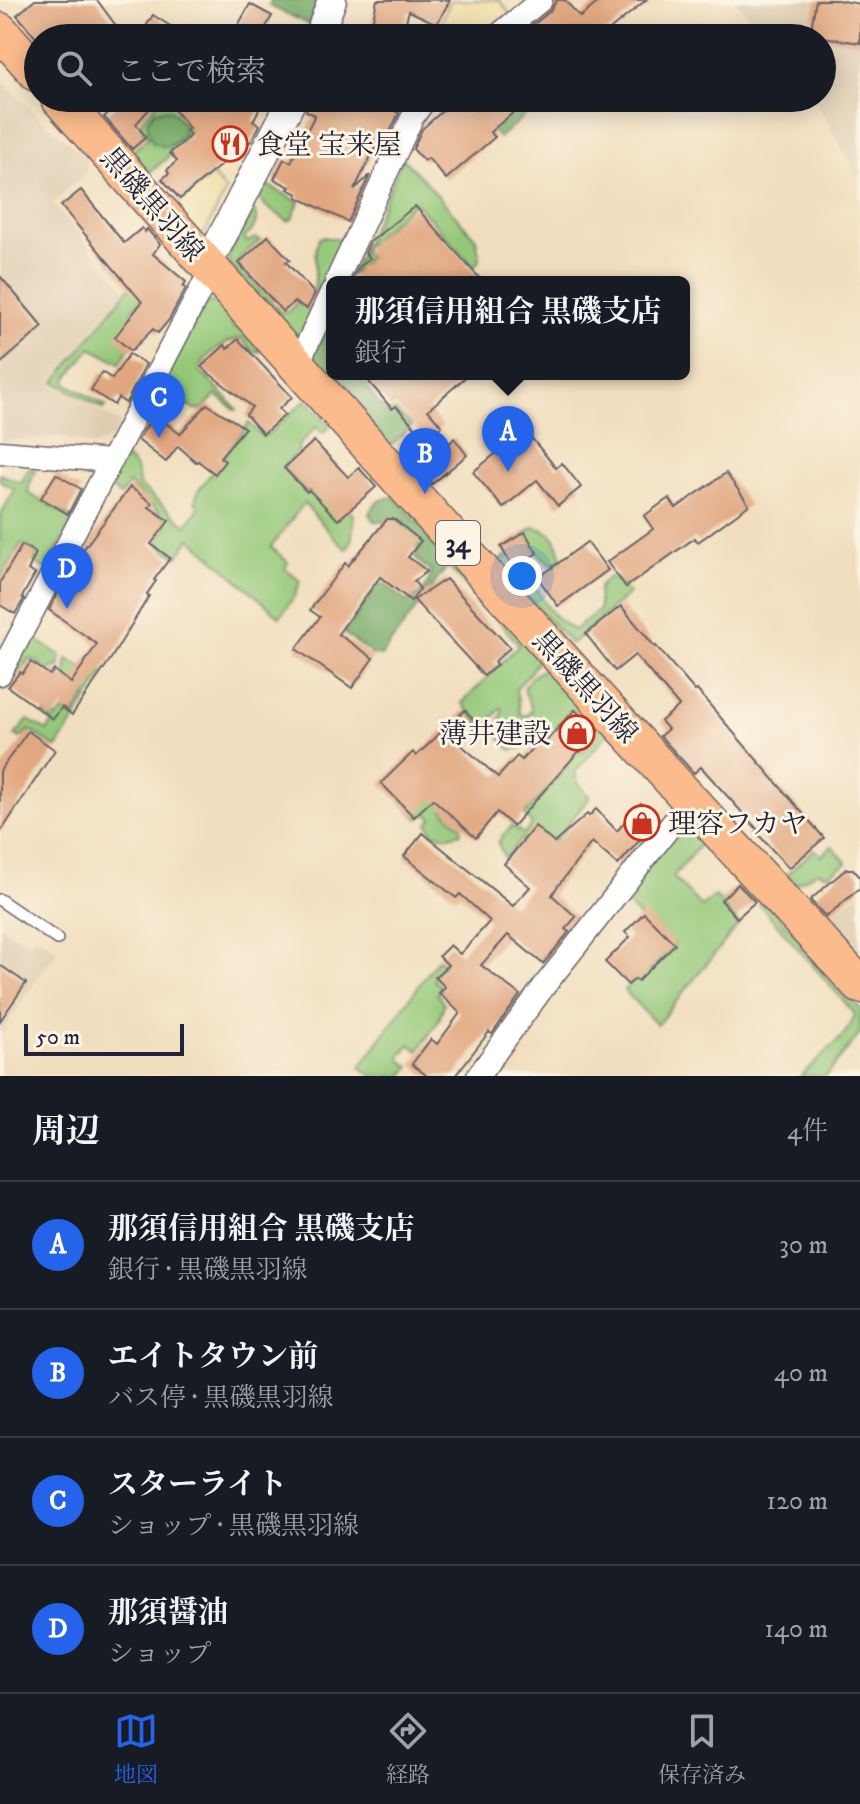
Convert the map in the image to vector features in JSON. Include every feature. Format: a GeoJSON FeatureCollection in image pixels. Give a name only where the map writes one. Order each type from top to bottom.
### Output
{"type":"FeatureCollection","features":[{"type":"Feature","properties":{"kind":"main road"},"geometry":{"type":"LineString","coordinates":[[0,31],[24,58]]}},
{"type":"Feature","properties":{"kind":"main road","name":"黒磯黒羽線"},"geometry":{"type":"LineString","coordinates":[[71,112],[297,366],[860,985]]}},
{"type":"Feature","properties":{"kind":"street"},"geometry":{"type":"LineString","coordinates":[[323,24],[332,0]]}},
{"type":"Feature","properties":{"kind":"street"},"geometry":{"type":"LineString","coordinates":[[512,24],[541,0]]}},
{"type":"Feature","properties":{"kind":"street"},"geometry":{"type":"LineString","coordinates":[[0,674],[286,112]]}},
{"type":"Feature","properties":{"kind":"street"},"geometry":{"type":"LineString","coordinates":[[339,276],[416,112]]}},
{"type":"Feature","properties":{"kind":"street"},"geometry":{"type":"LineString","coordinates":[[297,366],[326,304]]}},
{"type":"Feature","properties":{"kind":"street"},"geometry":{"type":"LineString","coordinates":[[0,452],[111,461]]}},
{"type":"Feature","properties":{"kind":"street"},"geometry":{"type":"LineString","coordinates":[[478,1076],[545,985],[690,801]]}},
{"type":"Feature","properties":{"kind":"lane"},"geometry":{"type":"LineString","coordinates":[[0,900],[57,939]]}},
{"type":"Feature","properties":{"kind":"shaded area"},"geometry":{"type":"Polygon","coordinates":[[[735,0],[860,0],[860,179],[821,112],[836,112],[836,24],[756,24],[735,0]]]}},
{"type":"Feature","properties":{"kind":"shaded area"},"geometry":{"type":"Polygon","coordinates":[[[0,79],[24,102],[24,112],[34,112],[86,160],[87,171],[53,203],[125,289],[51,383],[120,423],[112,438],[93,446],[58,436],[0,442],[0,79]]]}},
{"type":"Feature","properties":{"kind":"shaded area"},"geometry":{"type":"Polygon","coordinates":[[[860,892],[860,961],[824,921],[860,892]]]}},
{"type":"Feature","properties":{"kind":"shaded area"},"geometry":{"type":"Polygon","coordinates":[[[0,925],[28,944],[35,935],[57,950],[0,1034],[0,925]]]}},
{"type":"Feature","properties":{"kind":"green space"},"geometry":{"type":"Polygon","coordinates":[[[271,0],[322,0],[311,24],[269,6],[271,0]]]}},
{"type":"Feature","properties":{"kind":"green space"},"geometry":{"type":"Polygon","coordinates":[[[149,112],[185,112],[194,118],[187,127],[185,137],[149,173],[131,153],[148,138],[139,124],[149,112]]]}},
{"type":"Feature","properties":{"kind":"green space"},"geometry":{"type":"Polygon","coordinates":[[[154,112],[173,112],[183,124],[183,134],[165,147],[153,143],[147,122],[154,112]]]}},
{"type":"Feature","properties":{"kind":"green space"},"geometry":{"type":"Polygon","coordinates":[[[474,112],[529,112],[499,138],[474,112]]]}},
{"type":"Feature","properties":{"kind":"green space"},"geometry":{"type":"Polygon","coordinates":[[[403,159],[476,239],[480,259],[474,267],[415,202],[363,248],[403,159]]]}},
{"type":"Feature","properties":{"kind":"green space"},"geometry":{"type":"Polygon","coordinates":[[[265,184],[299,202],[292,219],[288,221],[261,200],[259,196],[265,184]]]}},
{"type":"Feature","properties":{"kind":"green space"},"geometry":{"type":"Polygon","coordinates":[[[252,210],[257,219],[252,231],[244,238],[247,242],[255,238],[260,240],[240,258],[239,267],[280,312],[288,312],[296,303],[313,311],[298,345],[228,262],[252,210]]]}},
{"type":"Feature","properties":{"kind":"green space"},"geometry":{"type":"Polygon","coordinates":[[[319,238],[342,240],[344,243],[320,294],[314,290],[319,238]]]}},
{"type":"Feature","properties":{"kind":"green space"},"geometry":{"type":"Polygon","coordinates":[[[362,249],[369,257],[350,276],[362,249]]]}},
{"type":"Feature","properties":{"kind":"green space"},"geometry":{"type":"Polygon","coordinates":[[[137,278],[150,289],[132,311],[132,343],[120,363],[91,348],[66,383],[106,406],[103,409],[55,382],[137,278]]]}},
{"type":"Feature","properties":{"kind":"green space"},"geometry":{"type":"Polygon","coordinates":[[[217,302],[232,318],[233,328],[242,329],[261,351],[254,353],[241,338],[222,345],[199,370],[235,410],[216,395],[202,409],[195,410],[177,398],[162,382],[204,306],[217,302]]]}},
{"type":"Feature","properties":{"kind":"green space"},"geometry":{"type":"Polygon","coordinates":[[[326,322],[326,378],[311,361],[326,322]]]}},
{"type":"Feature","properties":{"kind":"green space"},"geometry":{"type":"Polygon","coordinates":[[[328,380],[365,380],[387,412],[396,411],[412,426],[389,447],[328,380]]]}},
{"type":"Feature","properties":{"kind":"green space"},"geometry":{"type":"Polygon","coordinates":[[[306,400],[330,426],[323,433],[316,427],[283,467],[305,492],[311,492],[322,481],[354,516],[352,537],[347,549],[304,503],[271,547],[288,562],[285,568],[300,581],[295,595],[280,617],[190,538],[178,557],[165,550],[157,542],[167,526],[166,519],[129,483],[120,496],[108,485],[123,457],[136,468],[139,485],[186,525],[199,508],[195,501],[198,491],[249,423],[258,433],[267,435],[306,400]]]}},
{"type":"Feature","properties":{"kind":"green space"},"geometry":{"type":"Polygon","coordinates":[[[29,468],[35,471],[28,493],[74,519],[46,569],[34,562],[37,556],[35,551],[21,543],[0,579],[0,516],[15,489],[0,481],[0,474],[21,483],[29,468]]]}},
{"type":"Feature","properties":{"kind":"green space"},"geometry":{"type":"Polygon","coordinates":[[[394,497],[452,560],[381,656],[373,655],[344,633],[379,584],[385,584],[407,602],[424,590],[431,571],[415,557],[418,548],[416,540],[392,520],[374,521],[369,514],[379,501],[394,497]]]}},
{"type":"Feature","properties":{"kind":"green space"},"geometry":{"type":"Polygon","coordinates":[[[534,527],[554,537],[562,559],[551,565],[537,553],[525,533],[534,527]]]}},
{"type":"Feature","properties":{"kind":"green space"},"geometry":{"type":"Polygon","coordinates":[[[504,557],[521,560],[534,569],[537,588],[545,604],[558,619],[574,630],[599,610],[598,591],[609,577],[618,580],[629,594],[571,644],[497,563],[504,557]]]}},
{"type":"Feature","properties":{"kind":"green space"},"geometry":{"type":"Polygon","coordinates":[[[452,560],[536,651],[538,661],[516,689],[520,714],[526,716],[532,710],[524,689],[526,685],[546,668],[584,705],[579,710],[571,710],[556,727],[556,734],[577,753],[582,752],[599,734],[586,718],[591,712],[609,732],[575,772],[578,783],[589,796],[569,825],[548,847],[534,848],[522,838],[505,859],[498,843],[503,835],[512,826],[524,834],[532,824],[524,815],[568,766],[569,759],[538,734],[523,748],[511,750],[497,733],[503,711],[501,708],[482,727],[462,703],[519,645],[448,567],[452,560]]]}},
{"type":"Feature","properties":{"kind":"green space"},"geometry":{"type":"Polygon","coordinates":[[[35,639],[61,656],[59,668],[52,667],[49,671],[34,660],[28,660],[5,689],[2,688],[25,644],[30,646],[35,639]]]}},
{"type":"Feature","properties":{"kind":"green space"},"geometry":{"type":"Polygon","coordinates":[[[67,659],[82,667],[89,661],[104,673],[57,748],[30,730],[20,738],[15,735],[28,720],[47,731],[53,722],[43,715],[47,713],[57,719],[63,711],[72,717],[87,693],[66,677],[67,659]]]}},
{"type":"Feature","properties":{"kind":"green space"},"geometry":{"type":"Polygon","coordinates":[[[429,794],[443,804],[444,811],[461,827],[461,833],[446,837],[433,833],[428,824],[432,818],[428,814],[418,819],[411,813],[429,794]]]}},
{"type":"Feature","properties":{"kind":"green space"},"geometry":{"type":"Polygon","coordinates":[[[681,826],[689,826],[702,842],[673,877],[702,907],[715,896],[739,924],[657,1025],[624,990],[635,979],[638,981],[675,944],[640,918],[623,899],[681,826]]]}},
{"type":"Feature","properties":{"kind":"green space"},"geometry":{"type":"Polygon","coordinates":[[[832,846],[847,863],[827,875],[818,871],[796,884],[787,874],[815,849],[821,856],[832,846]]]}},
{"type":"Feature","properties":{"kind":"green space"},"geometry":{"type":"Polygon","coordinates":[[[764,900],[860,1009],[860,1034],[826,1076],[801,1076],[846,1031],[855,1014],[759,904],[764,900]]]}},
{"type":"Feature","properties":{"kind":"green space"},"geometry":{"type":"Polygon","coordinates":[[[438,959],[445,964],[435,974],[434,981],[442,987],[437,994],[444,1004],[439,1020],[418,1051],[410,1044],[401,1055],[401,1060],[410,1067],[402,1076],[372,1076],[360,1067],[438,959]]]}},
{"type":"Feature","properties":{"kind":"sand"},"geometry":{"type":"Polygon","coordinates":[[[451,0],[499,0],[510,13],[498,24],[441,24],[451,0]]]}},
{"type":"Feature","properties":{"kind":"sand"},"geometry":{"type":"Polygon","coordinates":[[[212,175],[226,191],[205,233],[197,235],[173,207],[212,175]]]}},
{"type":"Feature","properties":{"kind":"building"},"geometry":{"type":"Polygon","coordinates":[[[35,0],[97,0],[115,24],[24,24],[17,15],[35,0]]]}},
{"type":"Feature","properties":{"kind":"building"},"geometry":{"type":"Polygon","coordinates":[[[377,0],[450,0],[437,24],[409,11],[405,24],[372,24],[377,0]]]}},
{"type":"Feature","properties":{"kind":"building"},"geometry":{"type":"Polygon","coordinates":[[[557,0],[565,0],[580,17],[601,0],[646,0],[617,24],[534,24],[550,11],[557,0]]]}},
{"type":"Feature","properties":{"kind":"building"},"geometry":{"type":"Polygon","coordinates":[[[816,0],[860,4],[860,43],[836,39],[836,24],[812,24],[816,0]]]}},
{"type":"Feature","properties":{"kind":"building"},"geometry":{"type":"Polygon","coordinates":[[[250,4],[272,16],[268,24],[239,24],[250,4]]]}},
{"type":"Feature","properties":{"kind":"building"},"geometry":{"type":"Polygon","coordinates":[[[153,15],[167,24],[148,24],[153,15]]]}},
{"type":"Feature","properties":{"kind":"building"},"geometry":{"type":"Polygon","coordinates":[[[110,112],[147,112],[136,124],[146,137],[132,149],[104,117],[110,112]]]}},
{"type":"Feature","properties":{"kind":"building"},"geometry":{"type":"Polygon","coordinates":[[[176,112],[258,112],[253,121],[260,125],[252,140],[230,161],[228,159],[180,199],[162,179],[177,161],[170,153],[191,135],[186,131],[189,128],[176,112]]]}},
{"type":"Feature","properties":{"kind":"building"},"geometry":{"type":"Polygon","coordinates":[[[308,112],[399,113],[381,151],[375,148],[354,190],[370,175],[348,222],[297,197],[298,194],[288,189],[290,187],[274,179],[284,159],[291,162],[315,115],[308,112]]]}},
{"type":"Feature","properties":{"kind":"building"},"geometry":{"type":"Polygon","coordinates":[[[441,112],[514,112],[490,132],[495,137],[446,179],[428,158],[424,161],[413,149],[422,129],[441,112]]]}},
{"type":"Feature","properties":{"kind":"building"},"geometry":{"type":"Polygon","coordinates":[[[81,190],[124,243],[142,228],[145,232],[147,229],[160,244],[153,254],[186,282],[183,286],[186,288],[169,320],[158,333],[153,329],[131,351],[115,337],[142,302],[61,206],[81,190]]]}},
{"type":"Feature","properties":{"kind":"building"},"geometry":{"type":"Polygon","coordinates":[[[415,206],[478,276],[354,276],[370,258],[365,253],[370,242],[415,206]]]}},
{"type":"Feature","properties":{"kind":"building"},"geometry":{"type":"Polygon","coordinates":[[[268,236],[315,294],[307,309],[294,302],[283,312],[239,263],[268,236]]]}},
{"type":"Feature","properties":{"kind":"building"},"geometry":{"type":"Polygon","coordinates":[[[0,276],[43,327],[0,364],[0,276]]]}},
{"type":"Feature","properties":{"kind":"building"},"geometry":{"type":"Polygon","coordinates":[[[238,339],[292,397],[279,409],[285,415],[263,434],[246,415],[252,407],[201,367],[225,345],[227,349],[238,339]]]}},
{"type":"Feature","properties":{"kind":"building"},"geometry":{"type":"Polygon","coordinates":[[[129,354],[146,364],[126,403],[118,398],[114,405],[91,390],[102,372],[112,379],[129,354]]]}},
{"type":"Feature","properties":{"kind":"building"},"geometry":{"type":"Polygon","coordinates":[[[462,380],[428,410],[442,426],[427,440],[396,406],[392,409],[369,382],[462,380]]]}},
{"type":"Feature","properties":{"kind":"building"},"geometry":{"type":"Polygon","coordinates":[[[207,404],[245,428],[220,457],[225,461],[215,474],[178,446],[166,462],[138,440],[154,414],[180,434],[207,404]]]}},
{"type":"Feature","properties":{"kind":"building"},"geometry":{"type":"Polygon","coordinates":[[[525,430],[556,468],[562,463],[581,487],[558,506],[537,480],[503,508],[473,472],[525,430]]]}},
{"type":"Feature","properties":{"kind":"building"},"geometry":{"type":"Polygon","coordinates":[[[454,438],[467,455],[432,484],[424,475],[454,438]]]}},
{"type":"Feature","properties":{"kind":"building"},"geometry":{"type":"Polygon","coordinates":[[[314,441],[348,477],[359,468],[376,487],[338,520],[284,468],[314,441]]]}},
{"type":"Feature","properties":{"kind":"building"},"geometry":{"type":"Polygon","coordinates":[[[726,473],[749,505],[698,542],[695,538],[626,587],[607,562],[653,529],[644,516],[669,498],[676,508],[726,473]]]}},
{"type":"Feature","properties":{"kind":"building"},"geometry":{"type":"Polygon","coordinates":[[[56,474],[81,489],[68,514],[41,498],[56,474]]]}},
{"type":"Feature","properties":{"kind":"building"},"geometry":{"type":"Polygon","coordinates":[[[130,487],[152,503],[149,507],[169,521],[151,544],[170,558],[154,580],[147,594],[149,596],[112,657],[72,715],[62,707],[53,719],[8,687],[31,662],[50,675],[54,670],[71,683],[97,644],[49,610],[83,555],[80,554],[130,487]]]}},
{"type":"Feature","properties":{"kind":"building"},"geometry":{"type":"Polygon","coordinates":[[[387,519],[394,519],[421,541],[408,557],[427,571],[414,581],[420,589],[411,601],[380,577],[338,634],[373,658],[352,688],[296,649],[320,617],[310,610],[345,563],[348,566],[387,519]]]}},
{"type":"Feature","properties":{"kind":"building"},"geometry":{"type":"Polygon","coordinates":[[[525,532],[537,553],[513,568],[501,547],[525,532]]]}},
{"type":"Feature","properties":{"kind":"building"},"geometry":{"type":"Polygon","coordinates":[[[587,542],[608,570],[558,606],[538,578],[587,542]]]}},
{"type":"Feature","properties":{"kind":"building"},"geometry":{"type":"Polygon","coordinates":[[[22,545],[36,553],[28,570],[35,574],[15,614],[0,605],[0,582],[22,545]]]}},
{"type":"Feature","properties":{"kind":"building"},"geometry":{"type":"Polygon","coordinates":[[[446,579],[510,648],[484,676],[414,600],[446,579]]]}},
{"type":"Feature","properties":{"kind":"building"},"geometry":{"type":"Polygon","coordinates":[[[621,606],[824,838],[789,868],[701,767],[694,773],[660,736],[668,729],[661,721],[679,706],[635,655],[615,671],[586,634],[621,606]]]}},
{"type":"Feature","properties":{"kind":"building"},"geometry":{"type":"Polygon","coordinates":[[[465,710],[478,725],[459,743],[498,777],[517,756],[522,760],[542,737],[546,741],[575,710],[598,731],[513,826],[497,812],[476,838],[433,799],[414,817],[381,783],[413,752],[416,756],[465,710]]]}},
{"type":"Feature","properties":{"kind":"building"},"geometry":{"type":"Polygon","coordinates":[[[28,731],[55,750],[0,833],[0,771],[28,731]]]}},
{"type":"Feature","properties":{"kind":"building"},"geometry":{"type":"Polygon","coordinates":[[[641,803],[659,818],[618,865],[592,842],[552,895],[576,917],[565,929],[569,932],[543,964],[508,935],[481,965],[520,995],[492,1034],[489,1032],[455,1076],[427,1076],[412,1064],[431,1039],[437,1044],[460,1013],[439,993],[445,987],[435,977],[448,965],[439,956],[450,945],[460,954],[490,921],[460,894],[456,898],[404,856],[423,833],[513,906],[530,887],[504,864],[535,826],[554,843],[596,809],[617,831],[641,803]]]}},
{"type":"Feature","properties":{"kind":"building"},"geometry":{"type":"Polygon","coordinates":[[[846,869],[853,869],[860,877],[860,888],[826,917],[810,900],[846,869]]]}},
{"type":"Feature","properties":{"kind":"building"},"geometry":{"type":"Polygon","coordinates":[[[738,884],[755,902],[737,918],[721,900],[738,884]]]}},
{"type":"Feature","properties":{"kind":"building"},"geometry":{"type":"Polygon","coordinates":[[[644,913],[675,944],[638,981],[635,979],[628,985],[605,962],[630,937],[625,932],[644,913]]]}},
{"type":"Feature","properties":{"kind":"building"},"geometry":{"type":"Polygon","coordinates":[[[0,965],[26,983],[0,1021],[0,965]]]}},
{"type":"Feature","properties":{"kind":"place","name":"食堂 宝来屋"},"geometry":{"type":"Point","coordinates":[230,144]}},
{"type":"Feature","properties":{"kind":"place","name":"スターライト"},"geometry":{"type":"Point","coordinates":[159,438]}},
{"type":"Feature","properties":{"kind":"place","name":"那須信用組合 黒磯支店"},"geometry":{"type":"Point","coordinates":[508,472]}},
{"type":"Feature","properties":{"kind":"place","name":"エイトタウン前"},"geometry":{"type":"Point","coordinates":[425,494]}},
{"type":"Feature","properties":{"kind":"place","name":"那須醤油"},"geometry":{"type":"Point","coordinates":[67,609]}},
{"type":"Feature","properties":{"kind":"place","name":"薄井建設"},"geometry":{"type":"Point","coordinates":[577,733]}},
{"type":"Feature","properties":{"kind":"place","name":"理容フカヤ"},"geometry":{"type":"Point","coordinates":[642,823]}}]}
